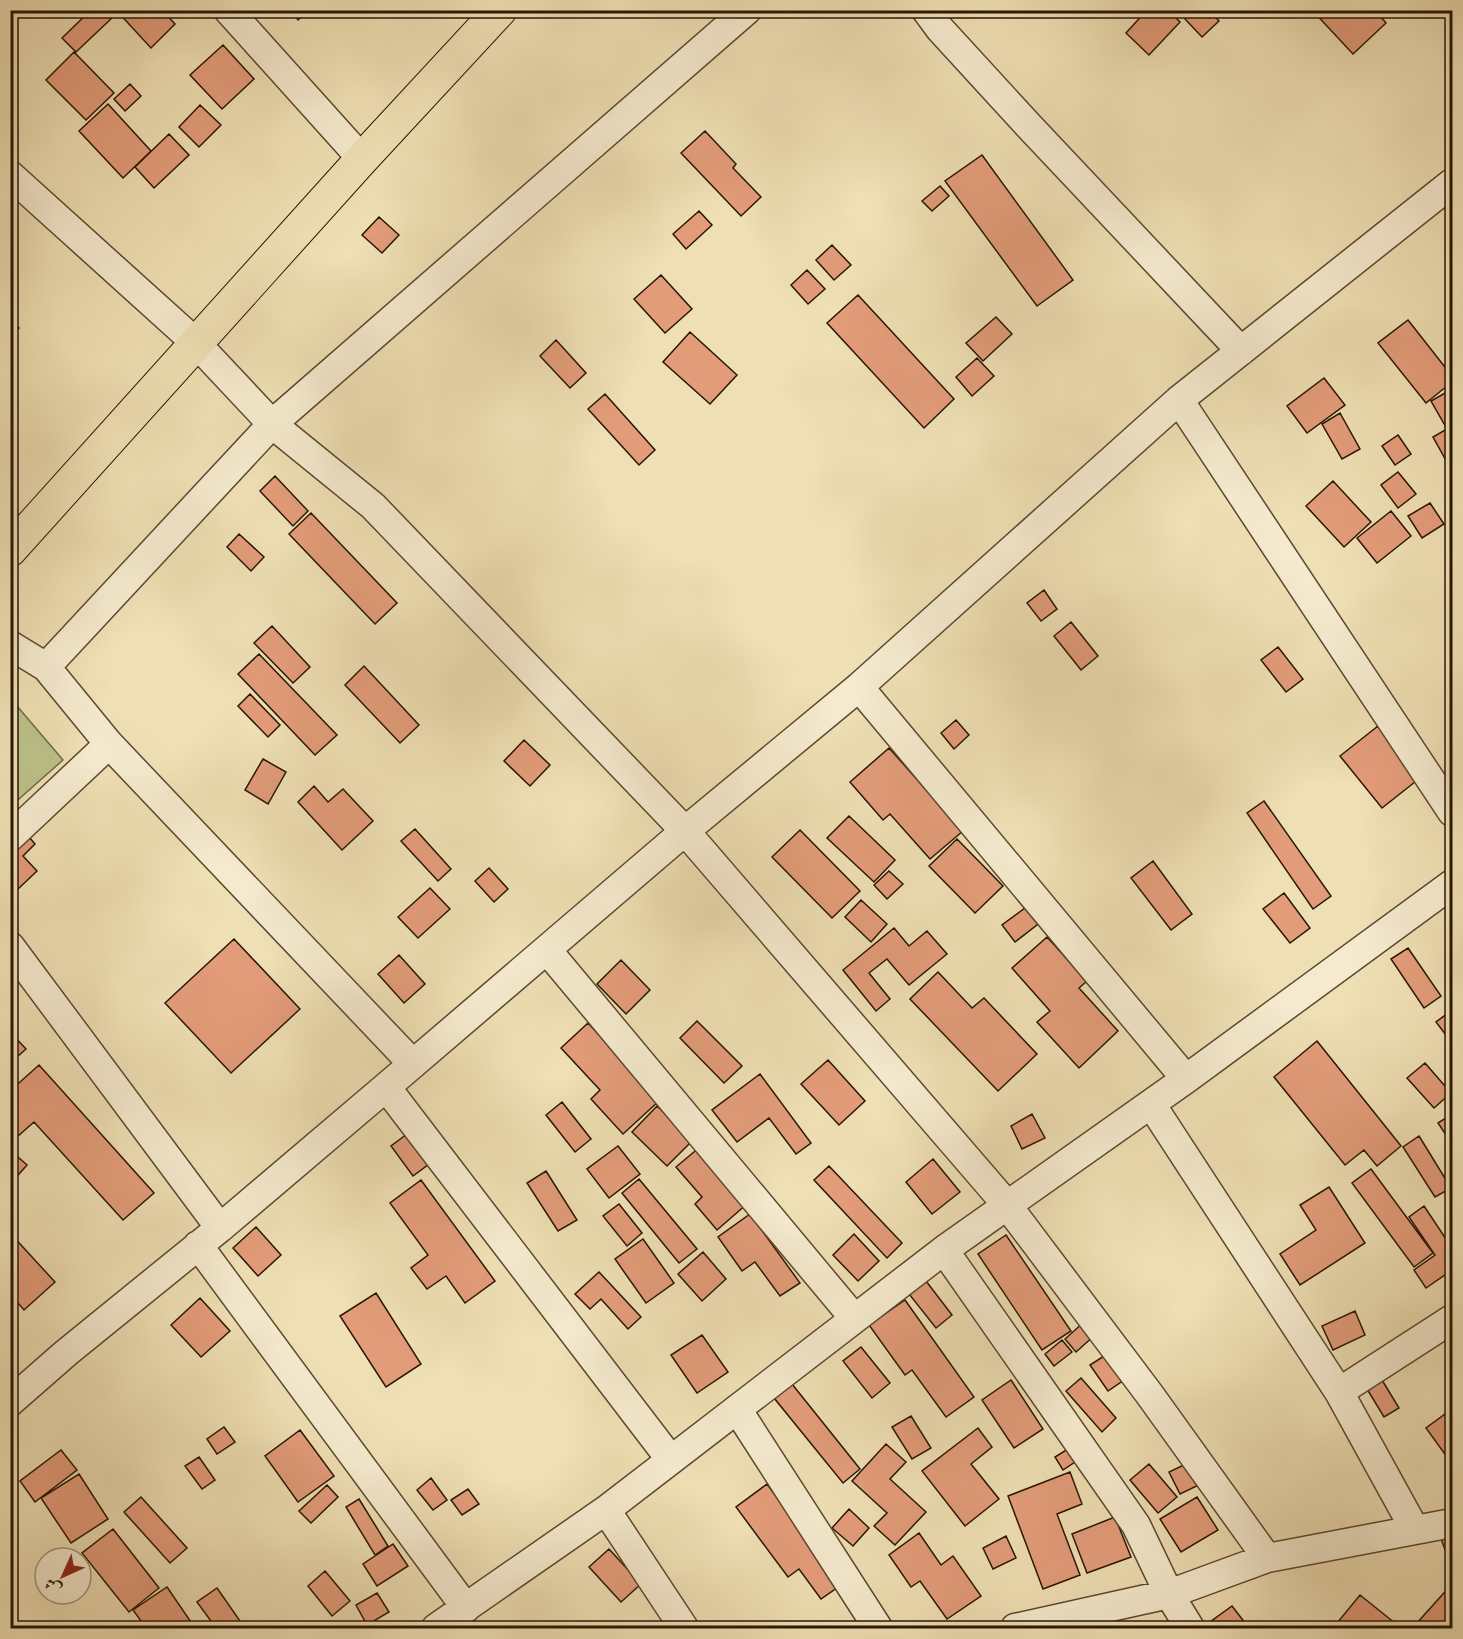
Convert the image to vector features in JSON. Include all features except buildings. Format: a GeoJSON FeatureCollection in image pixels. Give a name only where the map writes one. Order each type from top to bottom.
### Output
{"type":"FeatureCollection","features":[{"type":"Feature","properties":{"kind":"main road"},"geometry":{"type":"LineString","coordinates":[[12,545],[500,10]]}},
{"type":"Feature","properties":{"kind":"street"},"geometry":{"type":"LineString","coordinates":[[228,10],[362,159]]}},
{"type":"Feature","properties":{"kind":"street"},"geometry":{"type":"LineString","coordinates":[[46,667],[272,424],[747,10]]}},
{"type":"Feature","properties":{"kind":"street"},"geometry":{"type":"LineString","coordinates":[[926,10],[940,29],[1241,351]]}},
{"type":"Feature","properties":{"kind":"street"},"geometry":{"type":"LineString","coordinates":[[10,175],[195,342],[272,424],[373,506],[685,831],[1007,1205],[1150,1395],[1267,1558]]}},
{"type":"Feature","properties":{"kind":"street"},"geometry":{"type":"LineString","coordinates":[[10,1402],[66,1353],[220,1228],[685,831],[859,687],[1179,400],[1452,183]]}},
{"type":"Feature","properties":{"kind":"street"},"geometry":{"type":"LineString","coordinates":[[1179,400],[1452,812]]}},
{"type":"Feature","properties":{"kind":"street"},"geometry":{"type":"LineString","coordinates":[[10,645],[46,667],[109,744],[413,1064]]}},
{"type":"Feature","properties":{"kind":"street"},"geometry":{"type":"LineString","coordinates":[[859,687],[1186,1079]]}},
{"type":"Feature","properties":{"kind":"street"},"geometry":{"type":"LineString","coordinates":[[10,837],[109,744]]}},
{"type":"Feature","properties":{"kind":"street"},"geometry":{"type":"LineString","coordinates":[[436,1629],[606,1510],[944,1250],[1186,1079],[1452,884]]}},
{"type":"Feature","properties":{"kind":"street"},"geometry":{"type":"LineString","coordinates":[[10,946],[220,1228]]}},
{"type":"Feature","properties":{"kind":"street"},"geometry":{"type":"LineString","coordinates":[[547,950],[854,1318]]}},
{"type":"Feature","properties":{"kind":"street"},"geometry":{"type":"LineString","coordinates":[[386,1087],[671,1460]]}},
{"type":"Feature","properties":{"kind":"street"},"geometry":{"type":"LineString","coordinates":[[1151,1104],[1339,1392],[1415,1530]]}},
{"type":"Feature","properties":{"kind":"street"},"geometry":{"type":"LineString","coordinates":[[198,1245],[466,1608]]}},
{"type":"Feature","properties":{"kind":"street"},"geometry":{"type":"LineString","coordinates":[[944,1250],[1136,1525],[1169,1594],[1190,1629]]}},
{"type":"Feature","properties":{"kind":"street"},"geometry":{"type":"LineString","coordinates":[[1339,1392],[1452,1319]]}},
{"type":"Feature","properties":{"kind":"street"},"geometry":{"type":"LineString","coordinates":[[736,1410],[878,1629]]}},
{"type":"Feature","properties":{"kind":"street"},"geometry":{"type":"LineString","coordinates":[[606,1510],[684,1629]]}},
{"type":"Feature","properties":{"kind":"street"},"geometry":{"type":"LineString","coordinates":[[1015,1629],[1169,1594],[1267,1558],[1452,1522]]}},
{"type":"Feature","properties":{"kind":"green space"},"geometry":{"type":"Polygon","coordinates":[[[11,699],[63,760],[10,806],[11,699]]]}}]}
